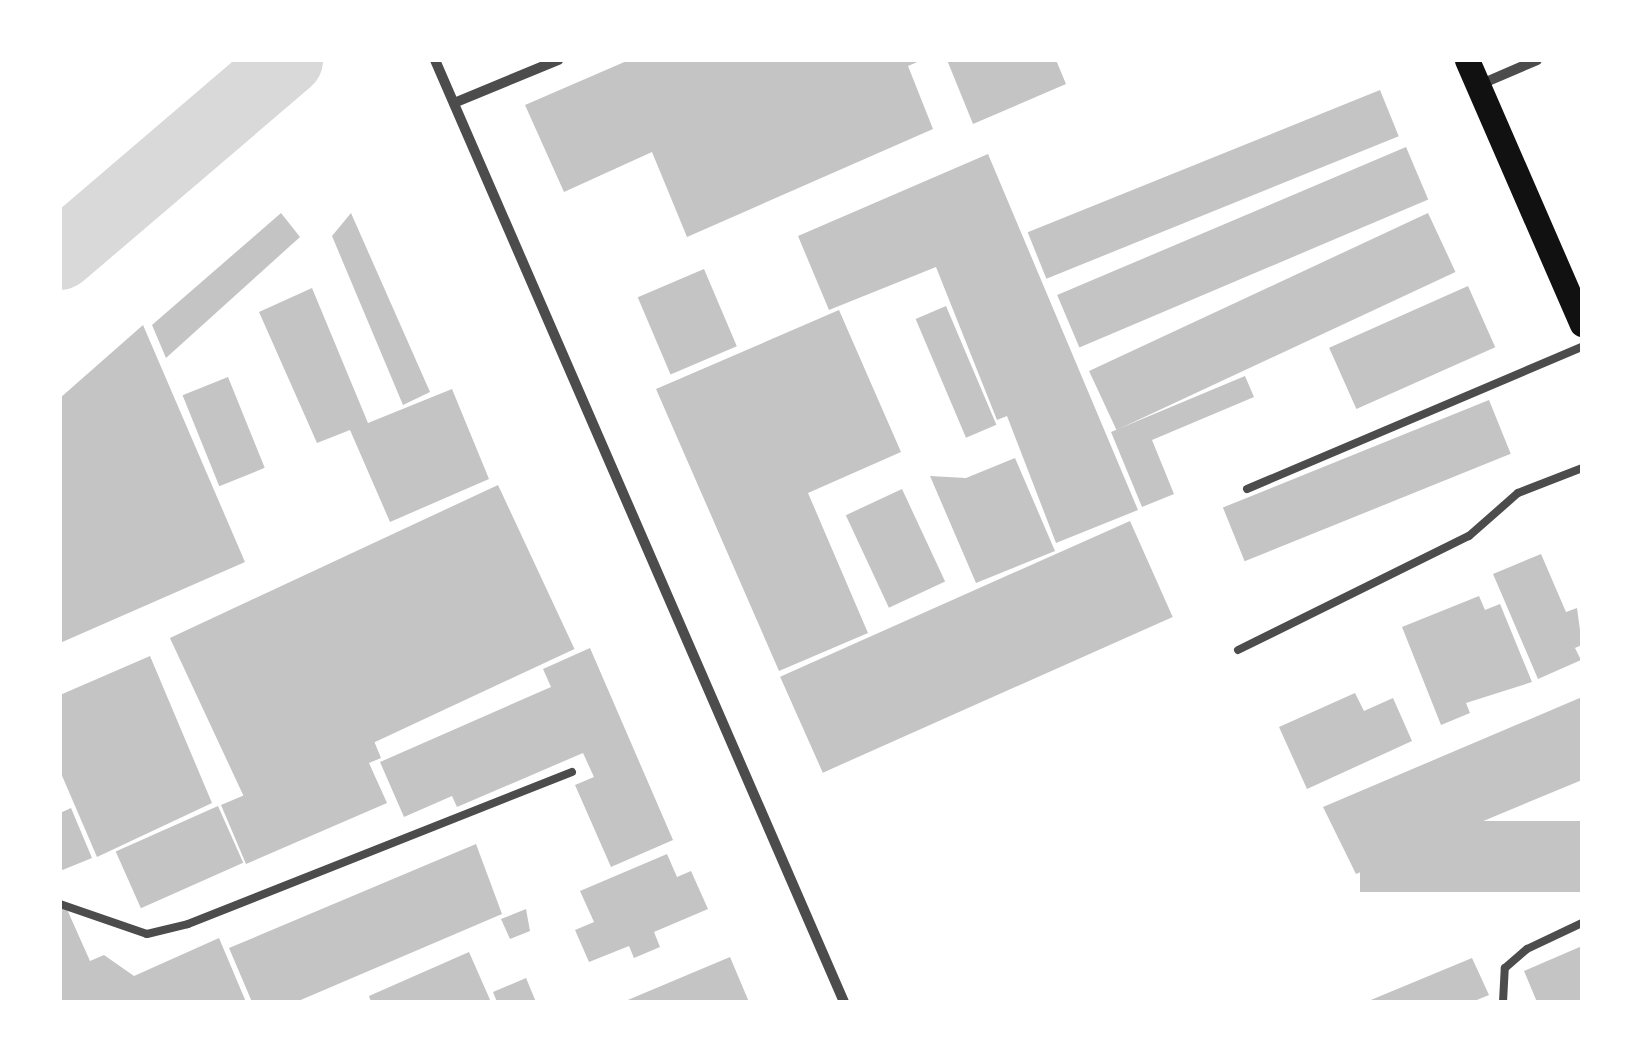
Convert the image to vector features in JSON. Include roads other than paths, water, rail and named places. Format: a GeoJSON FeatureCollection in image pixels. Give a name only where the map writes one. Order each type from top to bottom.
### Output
{"type":"FeatureCollection","features":[{"type":"Feature","properties":{"kind":"main road"},"geometry":{"type":"LineString","coordinates":[[1467,60],[1582,324]]}},
{"type":"Feature","properties":{"kind":"street"},"geometry":{"type":"LineString","coordinates":[[436,60],[844,1002]]}},
{"type":"Feature","properties":{"kind":"street"},"geometry":{"type":"LineString","coordinates":[[454,103],[558,60]]}},
{"type":"Feature","properties":{"kind":"street"},"geometry":{"type":"LineString","coordinates":[[1478,85],[1537,60]]}},
{"type":"Feature","properties":{"kind":"lane"},"geometry":{"type":"LineString","coordinates":[[1247,489],[1582,347]]}},
{"type":"Feature","properties":{"kind":"lane"},"geometry":{"type":"LineString","coordinates":[[1238,650],[1468,536],[1518,493],[1582,468]]}},
{"type":"Feature","properties":{"kind":"lane"},"geometry":{"type":"LineString","coordinates":[[60,904],[147,934],[188,924],[572,772]]}},
{"type":"Feature","properties":{"kind":"lane"},"geometry":{"type":"LineString","coordinates":[[1503,1002],[1505,968],[1527,949],[1582,923]]}},
{"type":"Feature","properties":{"kind":"waterway"},"geometry":{"type":"LineString","coordinates":[[60,255],[288,60]]}}]}
